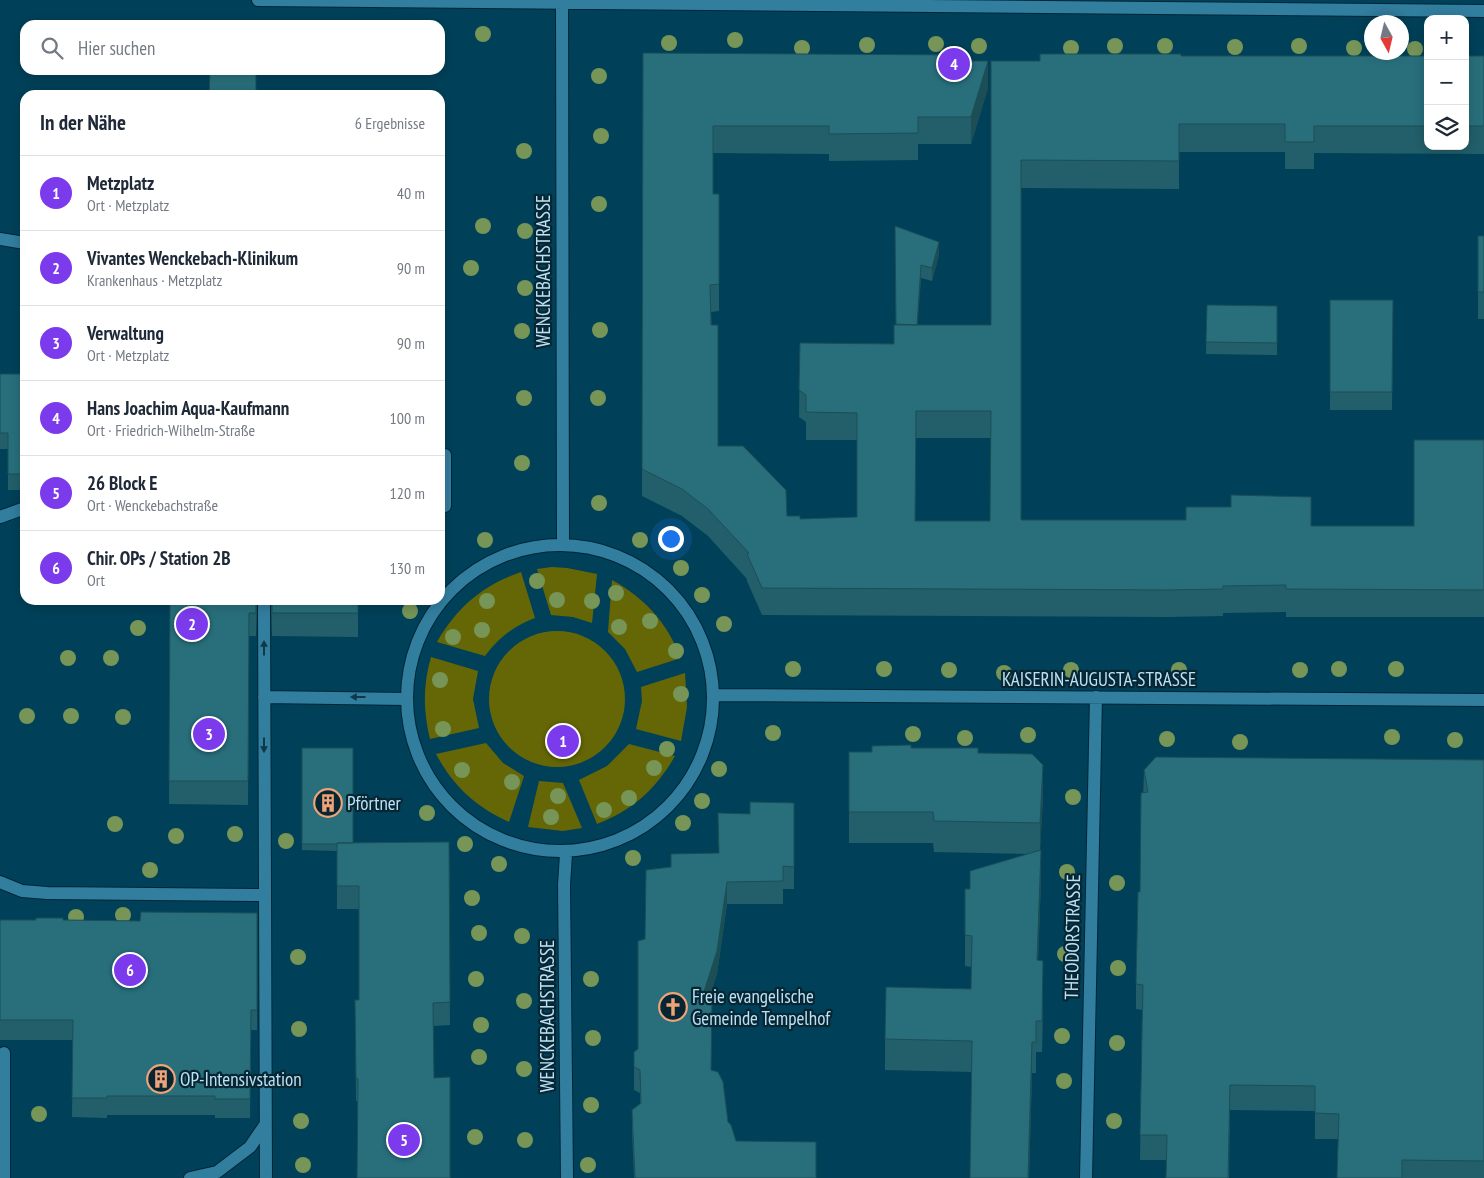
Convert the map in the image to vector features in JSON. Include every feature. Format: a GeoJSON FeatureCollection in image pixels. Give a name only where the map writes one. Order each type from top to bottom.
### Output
{"type":"FeatureCollection","features":[{"type":"Feature","properties":{"kind":"street"},"geometry":{"type":"LineString","coordinates":[[258,0],[1484,11]]}},
{"type":"Feature","properties":{"kind":"street","name":"WENCKEBACHSTRASSE"},"geometry":{"type":"LineString","coordinates":[[562,2],[562,543]]}},
{"type":"Feature","properties":{"kind":"street"},"geometry":{"type":"LineString","coordinates":[[0,239],[20,242]]}},
{"type":"Feature","properties":{"kind":"street"},"geometry":{"type":"LineString","coordinates":[[445,455],[445,506]]}},
{"type":"Feature","properties":{"kind":"street"},"geometry":{"type":"LineString","coordinates":[[0,517],[20,510]]}},
{"type":"Feature","properties":{"kind":"street"},"geometry":{"type":"LineString","coordinates":[[440,605],[432,615],[417,644],[408,675],[407,699],[410,732],[423,769],[438,791],[463,816],[487,832],[517,847],[541,852],[566,854],[598,848],[626,838],[650,823],[672,804],[689,780],[702,755],[708,736],[713,695],[708,660],[697,629],[681,604],[660,581],[635,563],[608,551],[585,545],[542,543],[500,557],[458,583],[445,599]]}},
{"type":"Feature","properties":{"kind":"street"},"geometry":{"type":"LineString","coordinates":[[264,605],[266,1178]]}},
{"type":"Feature","properties":{"kind":"street","name":"KAISERIN-AUGUSTA-STRASSE"},"geometry":{"type":"LineString","coordinates":[[713,695],[1484,700]]}},
{"type":"Feature","properties":{"kind":"street"},"geometry":{"type":"LineString","coordinates":[[264,697],[407,699]]}},
{"type":"Feature","properties":{"kind":"street","name":"THEODORSTRASSE"},"geometry":{"type":"LineString","coordinates":[[1086,1178],[1096,697]]}},
{"type":"Feature","properties":{"kind":"street","name":"WENCKEBACHSTRASSE"},"geometry":{"type":"LineString","coordinates":[[566,854],[564,885],[567,1178]]}},
{"type":"Feature","properties":{"kind":"street"},"geometry":{"type":"LineString","coordinates":[[0,882],[22,891],[47,893],[265,895]]}},
{"type":"Feature","properties":{"kind":"street"},"geometry":{"type":"LineString","coordinates":[[4,1053],[4,1178]]}},
{"type":"Feature","properties":{"kind":"street"},"geometry":{"type":"LineString","coordinates":[[190,1178],[217,1172],[250,1147],[266,1125]]}},
{"type":"Feature","properties":{"kind":"shaded area"},"geometry":{"type":"Polygon","coordinates":[[[552,567],[597,574],[592,623],[573,617],[551,615],[537,569],[552,567]]]}},
{"type":"Feature","properties":{"kind":"shaded area"},"geometry":{"type":"Polygon","coordinates":[[[521,572],[535,618],[507,633],[485,656],[437,642],[453,618],[472,599],[507,577],[521,572]]]}},
{"type":"Feature","properties":{"kind":"shaded area"},"geometry":{"type":"Polygon","coordinates":[[[612,580],[635,595],[654,613],[669,634],[681,658],[637,672],[625,649],[608,632],[612,580]]]}},
{"type":"Feature","properties":{"kind":"shaded area"},"geometry":{"type":"Polygon","coordinates":[[[557,631],[583,636],[605,651],[620,673],[625,699],[620,725],[605,747],[583,762],[557,767],[531,762],[509,747],[494,725],[489,699],[494,673],[509,651],[531,636],[557,631]]]}},
{"type":"Feature","properties":{"kind":"shaded area"},"geometry":{"type":"Polygon","coordinates":[[[431,657],[478,671],[473,699],[479,728],[430,739],[425,698],[426,678],[431,657]]]}},
{"type":"Feature","properties":{"kind":"shaded area"},"geometry":{"type":"Polygon","coordinates":[[[685,673],[687,707],[681,741],[636,729],[642,701],[641,687],[685,673]]]}},
{"type":"Feature","properties":{"kind":"shaded area"},"geometry":{"type":"Polygon","coordinates":[[[486,743],[503,763],[524,776],[509,822],[486,810],[458,786],[436,754],[486,743]]]}},
{"type":"Feature","properties":{"kind":"shaded area"},"geometry":{"type":"Polygon","coordinates":[[[629,744],[675,756],[660,779],[642,797],[622,812],[597,824],[579,780],[607,766],[629,744]]]}},
{"type":"Feature","properties":{"kind":"shaded area"},"geometry":{"type":"Polygon","coordinates":[[[539,781],[563,783],[582,828],[563,831],[528,827],[539,781]]]}},
{"type":"Feature","properties":{"kind":"building"},"geometry":{"type":"Polygon","coordinates":[[[643,53],[958,55],[958,61],[988,61],[971,117],[918,117],[918,133],[829,134],[829,126],[713,126],[713,194],[719,194],[719,284],[710,285],[711,325],[718,325],[718,446],[743,446],[786,490],[787,516],[800,516],[800,519],[857,517],[857,413],[806,412],[806,395],[799,390],[800,343],[894,344],[894,325],[991,325],[991,61],[1040,61],[1040,54],[1364,56],[1364,60],[1409,60],[1409,56],[1424,56],[1424,126],[1314,126],[1314,142],[1285,142],[1285,124],[1179,124],[1179,161],[1021,160],[1021,520],[1186,520],[1186,507],[1231,507],[1231,495],[1311,497],[1311,526],[1414,526],[1414,440],[1484,440],[1484,590],[1286,589],[1286,585],[1223,586],[1223,589],[1168,590],[762,588],[747,554],[749,553],[708,509],[682,489],[642,469],[643,53]],[[916,411],[915,521],[990,521],[991,411],[916,411]]]}},
{"type":"Feature","properties":{"kind":"building"},"geometry":{"type":"Polygon","coordinates":[[[1469,56],[1484,56],[1484,126],[1469,126],[1469,56]]]}},
{"type":"Feature","properties":{"kind":"building"},"geometry":{"type":"Polygon","coordinates":[[[210,75],[256,75],[256,90],[209,90],[210,75]]]}},
{"type":"Feature","properties":{"kind":"building"},"geometry":{"type":"Polygon","coordinates":[[[895,226],[939,242],[932,268],[921,265],[917,325],[896,324],[895,226]]]}},
{"type":"Feature","properties":{"kind":"building"},"geometry":{"type":"Polygon","coordinates":[[[1478,236],[1484,236],[1484,292],[1478,292],[1478,236]]]}},
{"type":"Feature","properties":{"kind":"building"},"geometry":{"type":"Polygon","coordinates":[[[1330,300],[1393,300],[1392,392],[1330,392],[1330,300]]]}},
{"type":"Feature","properties":{"kind":"building"},"geometry":{"type":"Polygon","coordinates":[[[1207,305],[1277,306],[1277,343],[1206,342],[1207,305]]]}},
{"type":"Feature","properties":{"kind":"building"},"geometry":{"type":"Polygon","coordinates":[[[0,374],[20,374],[20,474],[8,474],[8,433],[0,433],[0,374]]]}},
{"type":"Feature","properties":{"kind":"building"},"geometry":{"type":"Polygon","coordinates":[[[170,605],[256,605],[256,613],[249,613],[248,781],[169,781],[170,605]]]}},
{"type":"Feature","properties":{"kind":"building"},"geometry":{"type":"Polygon","coordinates":[[[272,605],[358,605],[358,613],[272,613],[272,605]]]}},
{"type":"Feature","properties":{"kind":"building"},"geometry":{"type":"Polygon","coordinates":[[[911,745],[911,748],[978,748],[978,753],[1032,754],[1043,765],[1040,823],[934,821],[933,812],[849,812],[849,752],[872,752],[872,746],[911,745]]]}},
{"type":"Feature","properties":{"kind":"building","name":"Pförtner"},"geometry":{"type":"Polygon","coordinates":[[[302,748],[353,748],[353,843],[302,844],[302,748]]]}},
{"type":"Feature","properties":{"kind":"building"},"geometry":{"type":"Polygon","coordinates":[[[1156,757],[1484,760],[1484,1161],[1402,1160],[1402,1178],[1337,1178],[1339,1114],[1315,1113],[1315,1086],[1230,1085],[1228,1178],[1166,1178],[1167,1135],[1140,1135],[1143,985],[1136,984],[1138,892],[1140,892],[1141,793],[1148,792],[1144,770],[1156,757]]]}},
{"type":"Feature","properties":{"kind":"building"},"geometry":{"type":"Polygon","coordinates":[[[750,802],[794,803],[794,867],[783,866],[783,881],[727,882],[717,951],[701,1001],[712,1001],[711,1070],[718,1072],[723,1082],[728,1122],[731,1125],[736,1141],[816,1142],[816,1178],[635,1178],[632,1110],[641,1103],[640,1070],[634,1067],[634,1052],[638,1049],[638,941],[645,939],[646,870],[671,867],[671,854],[719,853],[718,813],[750,814],[750,802]]]}},
{"type":"Feature","properties":{"kind":"building"},"geometry":{"type":"Polygon","coordinates":[[[449,842],[450,1002],[433,1003],[434,1078],[450,1077],[450,1178],[357,1178],[358,1079],[356,1078],[355,1000],[359,1000],[359,886],[337,886],[337,843],[449,842]]]}},
{"type":"Feature","properties":{"kind":"building"},"geometry":{"type":"Polygon","coordinates":[[[1041,850],[1037,960],[1043,961],[1042,1021],[1036,1021],[1036,1042],[1032,1042],[1028,1178],[970,1178],[972,1041],[885,1039],[886,987],[971,989],[972,936],[965,935],[965,889],[970,889],[970,871],[1041,850]]]}},
{"type":"Feature","properties":{"kind":"building"},"geometry":{"type":"Polygon","coordinates":[[[141,912],[257,913],[257,1010],[251,1010],[250,1099],[215,1099],[215,1096],[107,1096],[107,1098],[72,1098],[73,1020],[0,1020],[0,920],[63,918],[63,920],[140,921],[141,912]]]}},
{"type":"Feature","properties":{"kind":"place","name":"Hans Joachim Aqua-Kaufmann"},"geometry":{"type":"Point","coordinates":[954,64]}},
{"type":"Feature","properties":{"kind":"place","name":"Vivantes Wenckebach-Klinikum"},"geometry":{"type":"Point","coordinates":[192,624]}},
{"type":"Feature","properties":{"kind":"place","name":"Verwaltung"},"geometry":{"type":"Point","coordinates":[209,734]}},
{"type":"Feature","properties":{"kind":"place","name":"Metzplatz"},"geometry":{"type":"Point","coordinates":[563,741]}},
{"type":"Feature","properties":{"kind":"place","name":"Pförtner"},"geometry":{"type":"Point","coordinates":[328,803]}},
{"type":"Feature","properties":{"kind":"place","name":"Chir. OPs / Station 2B"},"geometry":{"type":"Point","coordinates":[130,970]}},
{"type":"Feature","properties":{"kind":"place","name":"Freie evangelische Gemeinde Tempelhof"},"geometry":{"type":"Point","coordinates":[673,1007]}},
{"type":"Feature","properties":{"kind":"place","name":"OP-Intensivstation"},"geometry":{"type":"Point","coordinates":[161,1079]}},
{"type":"Feature","properties":{"kind":"place","name":"26 Block E"},"geometry":{"type":"Point","coordinates":[404,1140]}}]}
